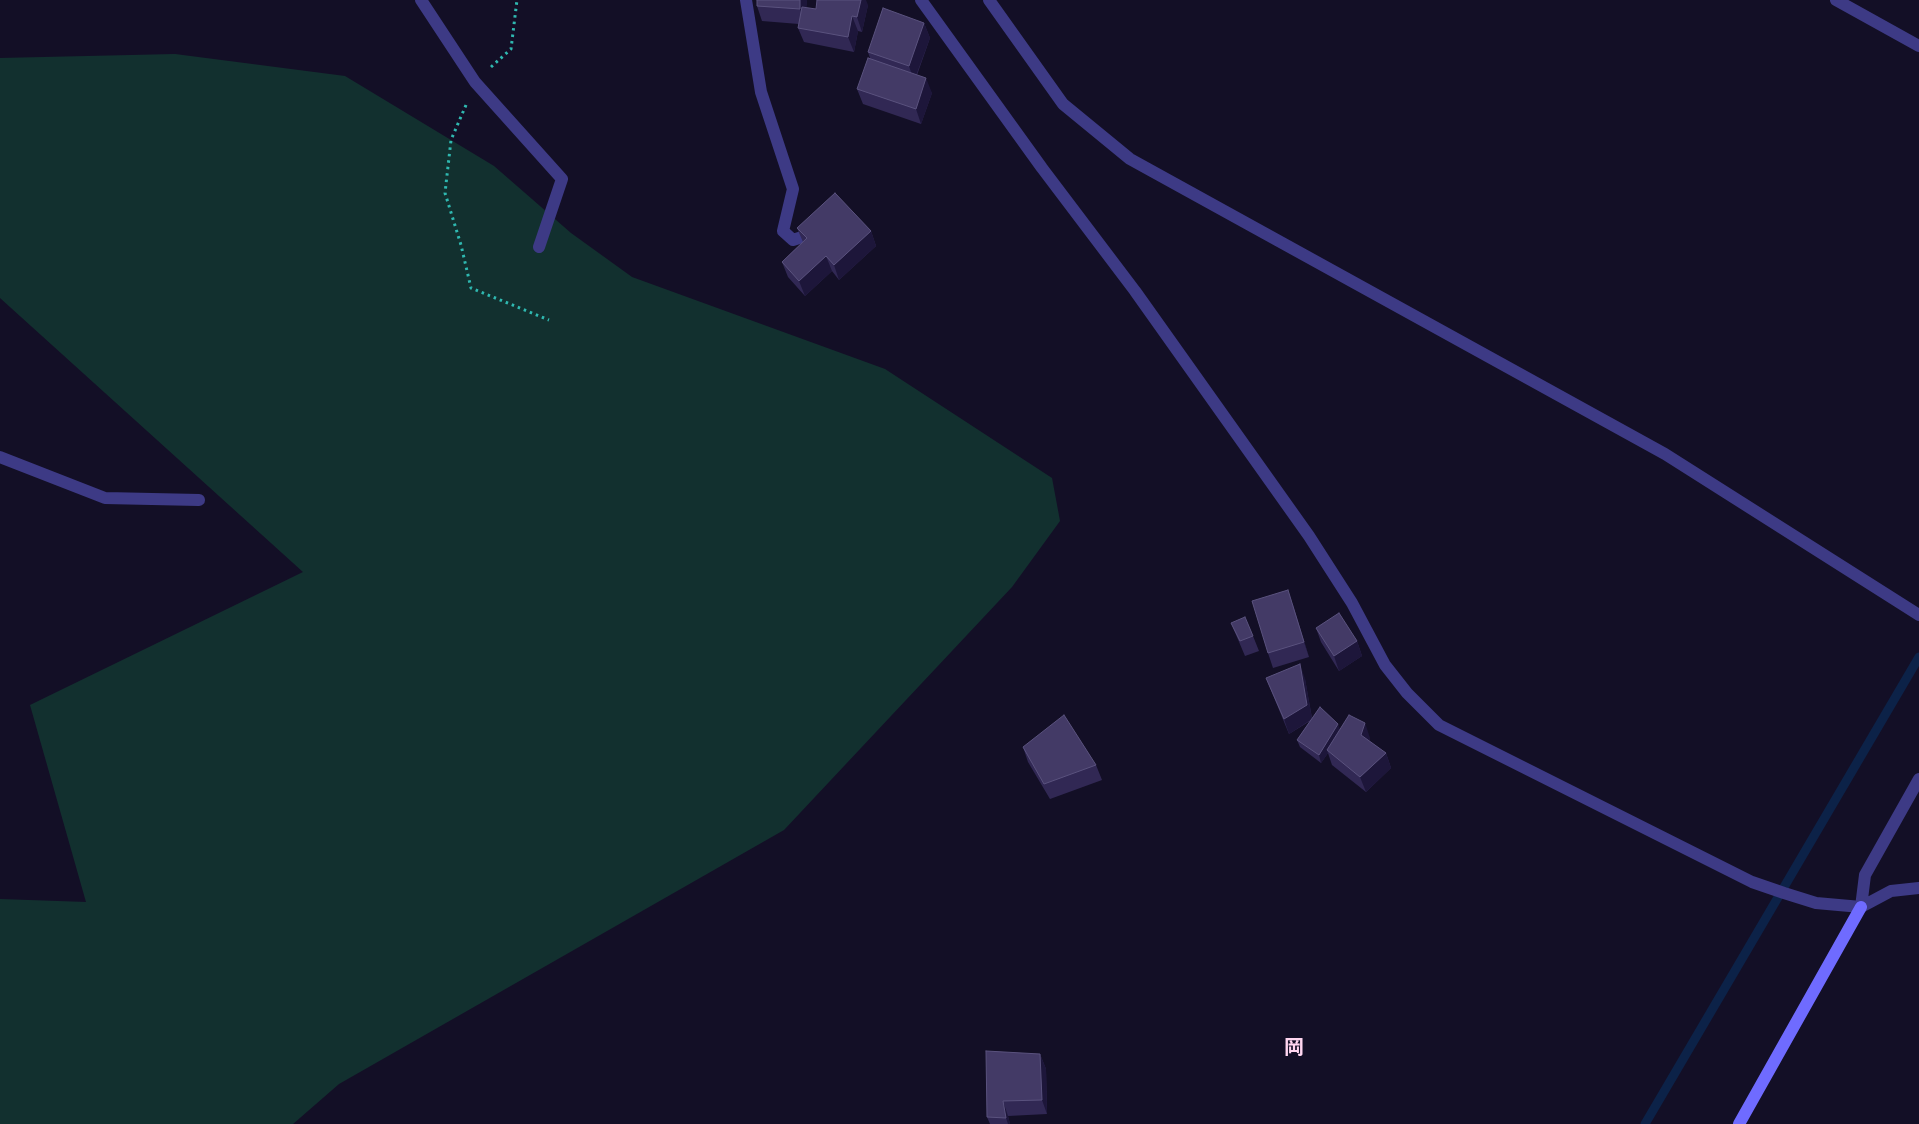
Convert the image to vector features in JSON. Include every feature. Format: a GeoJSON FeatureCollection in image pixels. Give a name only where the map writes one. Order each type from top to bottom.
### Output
{"type":"FeatureCollection","features":[{"type":"Feature","properties":{"kind":"street"},"geometry":{"type":"LineString","coordinates":[[421,0],[475,82],[562,179],[540,247]]}},
{"type":"Feature","properties":{"kind":"street"},"geometry":{"type":"LineString","coordinates":[[746,0],[761,92],[793,189],[783,231],[793,240],[802,237]]}},
{"type":"Feature","properties":{"kind":"street"},"geometry":{"type":"LineString","coordinates":[[921,0],[1042,168],[1134,291],[1309,536],[1352,603],[1384,665],[1407,693],[1439,725],[1752,882],[1816,903],[1860,907],[1891,891],[1919,888]]}},
{"type":"Feature","properties":{"kind":"street"},"geometry":{"type":"LineString","coordinates":[[989,0],[1063,104],[1130,159],[1665,454],[1919,615]]}},
{"type":"Feature","properties":{"kind":"street"},"geometry":{"type":"LineString","coordinates":[[1836,0],[1919,46]]}},
{"type":"Feature","properties":{"kind":"street"},"geometry":{"type":"LineString","coordinates":[[0,457],[105,498],[199,500]]}},
{"type":"Feature","properties":{"kind":"street"},"geometry":{"type":"LineString","coordinates":[[1740,1124],[1860,907],[1865,875],[1919,779]]}},
{"type":"Feature","properties":{"kind":"path"},"geometry":{"type":"LineString","coordinates":[[517,0],[511,49],[475,82],[451,140],[445,192],[461,245],[471,288],[549,320]]}},
{"type":"Feature","properties":{"kind":"green space"},"geometry":{"type":"Polygon","coordinates":[[[175,54],[345,76],[494,166],[571,233],[632,277],[885,369],[1052,478],[1060,521],[1012,587],[784,830],[339,1084],[293,1124],[0,1124],[0,899],[86,902],[30,705],[303,572],[0,298],[0,58],[175,54]]]}},
{"type":"Feature","properties":{"kind":"building"},"geometry":{"type":"Polygon","coordinates":[[[757,0],[800,0],[800,9],[757,6],[757,0]]]}},
{"type":"Feature","properties":{"kind":"building"},"geometry":{"type":"Polygon","coordinates":[[[817,0],[861,0],[857,17],[852,16],[848,37],[798,28],[802,7],[816,9],[817,0]]]}},
{"type":"Feature","properties":{"kind":"building"},"geometry":{"type":"Polygon","coordinates":[[[883,8],[924,23],[909,66],[868,52],[883,8]]]}},
{"type":"Feature","properties":{"kind":"building"},"geometry":{"type":"Polygon","coordinates":[[[868,58],[926,78],[916,109],[857,89],[868,58]]]}},
{"type":"Feature","properties":{"kind":"building"},"geometry":{"type":"Polygon","coordinates":[[[835,193],[871,231],[834,265],[826,256],[799,281],[782,262],[807,238],[797,228],[835,193]]]}},
{"type":"Feature","properties":{"kind":"building"},"geometry":{"type":"Polygon","coordinates":[[[1288,590],[1304,642],[1268,653],[1252,601],[1288,590]]]}},
{"type":"Feature","properties":{"kind":"building"},"geometry":{"type":"Polygon","coordinates":[[[1339,613],[1357,641],[1334,656],[1316,628],[1339,613]]]}},
{"type":"Feature","properties":{"kind":"building"},"geometry":{"type":"Polygon","coordinates":[[[1245,617],[1253,636],[1240,641],[1231,623],[1245,617]]]}},
{"type":"Feature","properties":{"kind":"building"},"geometry":{"type":"Polygon","coordinates":[[[1300,664],[1307,705],[1284,719],[1266,678],[1300,664]]]}},
{"type":"Feature","properties":{"kind":"building"},"geometry":{"type":"Polygon","coordinates":[[[1320,707],[1338,724],[1319,755],[1297,740],[1320,707]]]}},
{"type":"Feature","properties":{"kind":"building"},"geometry":{"type":"Polygon","coordinates":[[[1064,715],[1096,765],[1044,784],[1023,747],[1064,715]]]}},
{"type":"Feature","properties":{"kind":"building"},"geometry":{"type":"Polygon","coordinates":[[[1349,715],[1365,723],[1361,735],[1386,753],[1360,777],[1327,750],[1349,715]]]}},
{"type":"Feature","properties":{"kind":"building"},"geometry":{"type":"Polygon","coordinates":[[[986,1051],[1040,1054],[1042,1100],[1003,1101],[1006,1118],[987,1117],[986,1051]]]}},
{"type":"Feature","properties":{"kind":"waterway"},"geometry":{"type":"LineString","coordinates":[[1645,1124],[1919,657]]}},
{"type":"Feature","properties":{"kind":"district","name":"岡"},"geometry":{"type":"Point","coordinates":[1294,1048]}}]}
